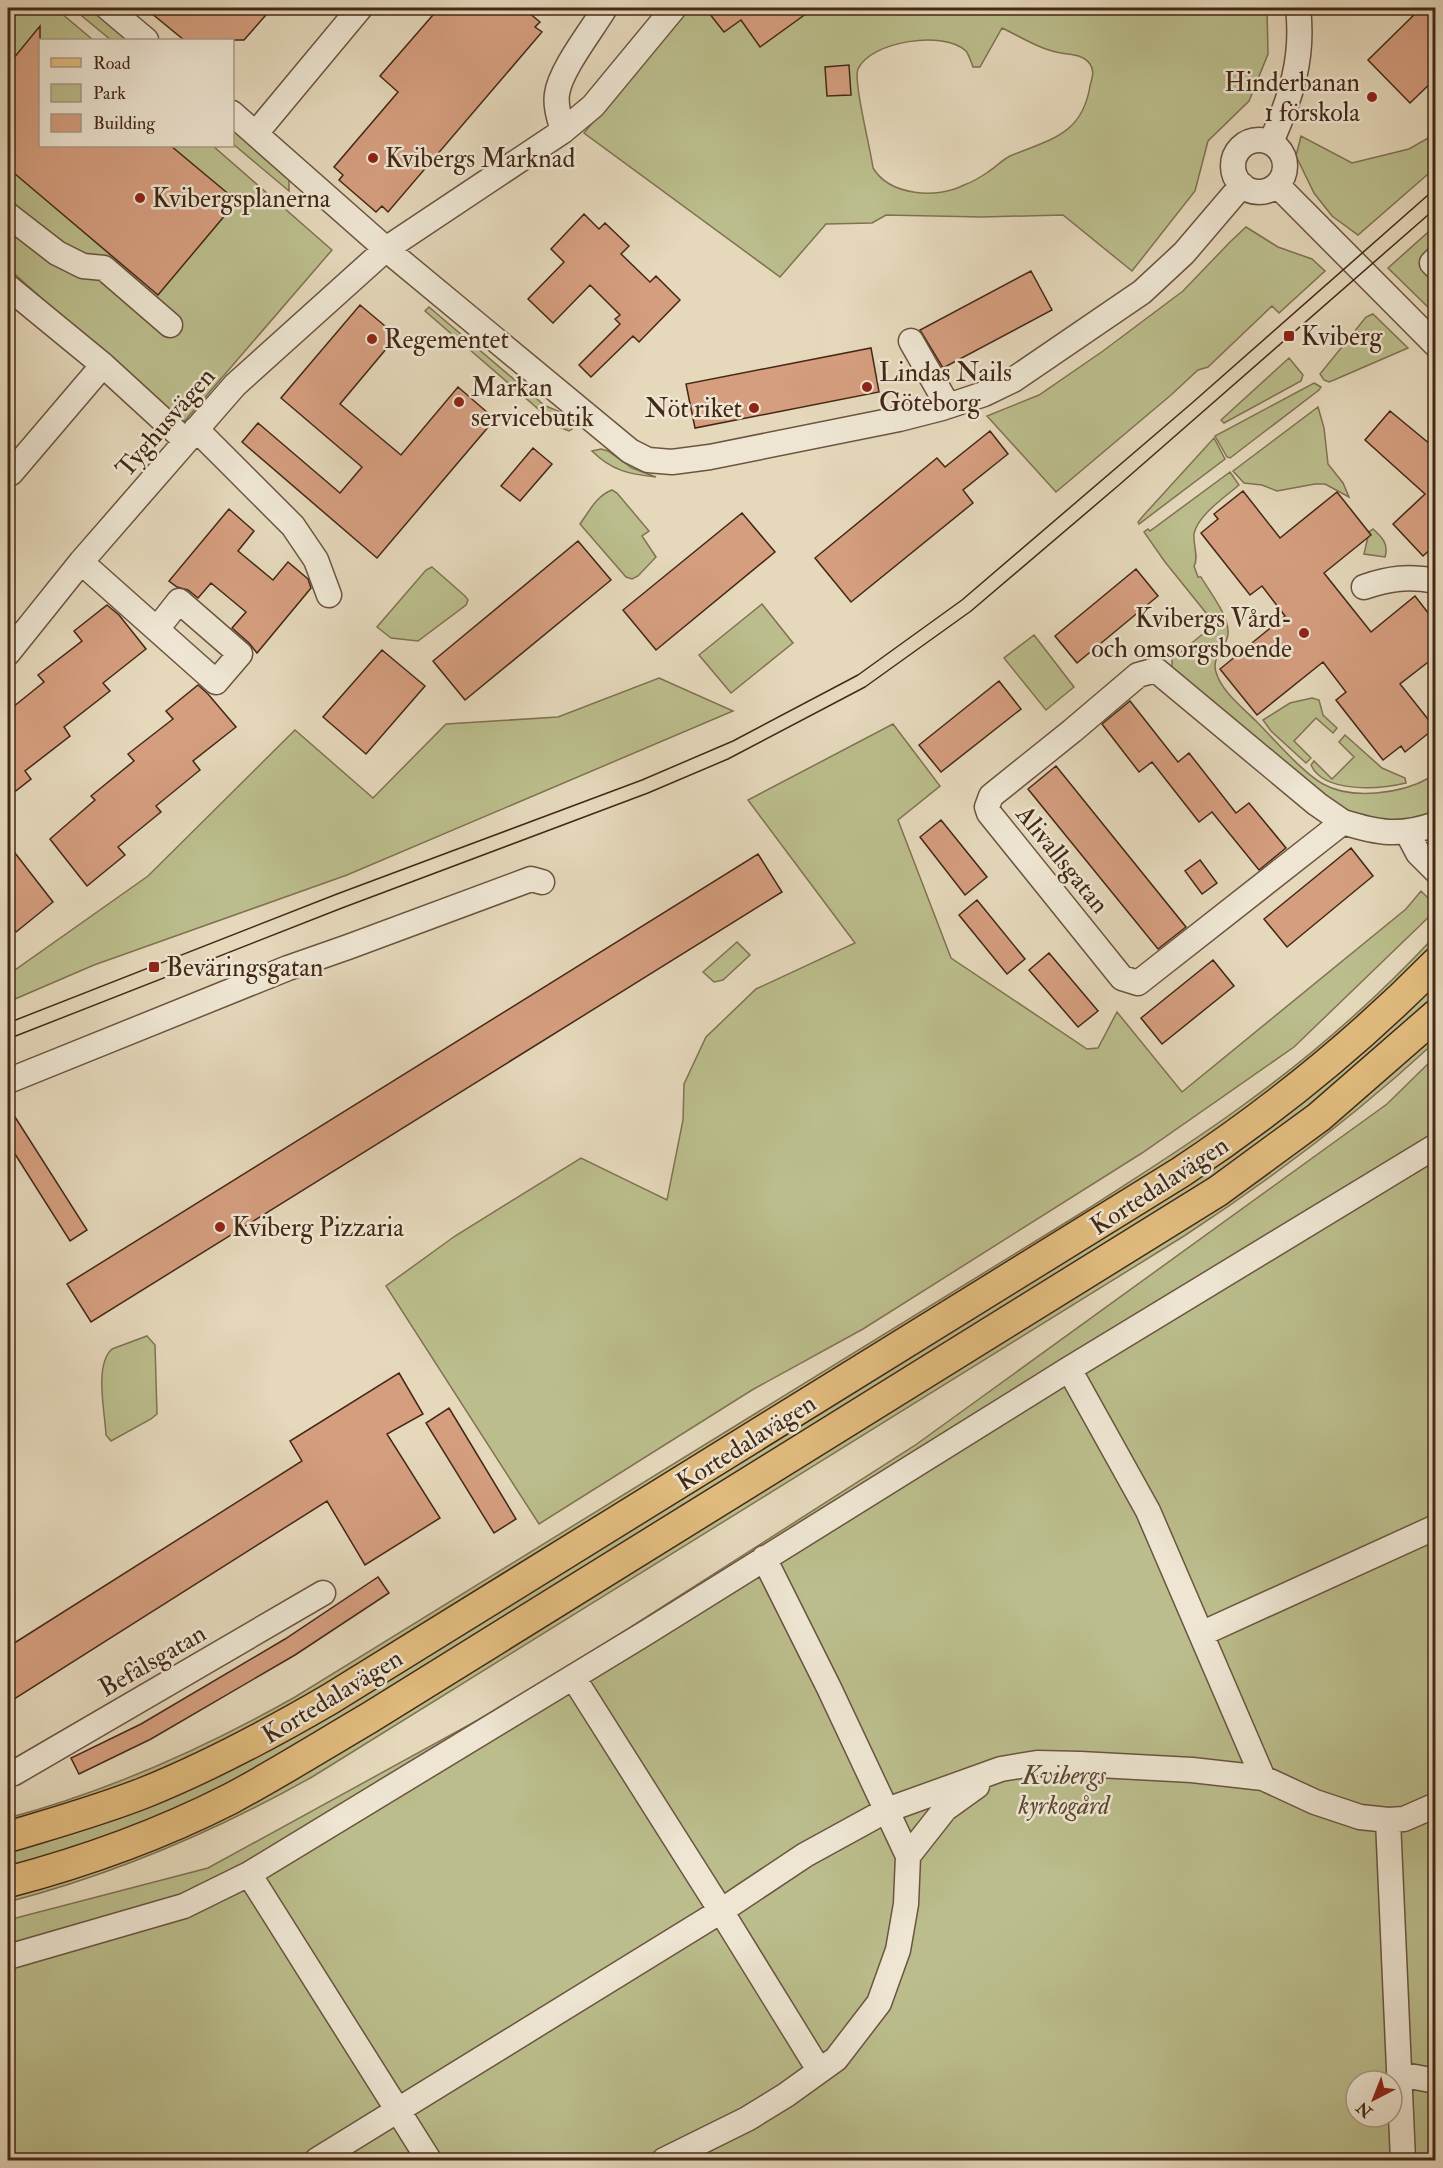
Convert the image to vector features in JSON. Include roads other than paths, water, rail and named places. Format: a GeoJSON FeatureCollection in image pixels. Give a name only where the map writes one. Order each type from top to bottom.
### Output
{"type":"FeatureCollection","features":[{"type":"Feature","properties":{"kind":"main road","name":"Kortedalavägen"},"geometry":{"type":"LineString","coordinates":[[8,1837],[67,1820],[146,1792],[264,1738],[339,1694],[1182,1172],[1250,1125],[1315,1074],[1379,1019],[1436,963]]}},
{"type":"Feature","properties":{"kind":"main road","name":"Kortedalavägen"},"geometry":{"type":"LineString","coordinates":[[8,1882],[73,1864],[189,1818],[264,1780],[369,1718],[1209,1197],[1318,1117],[1436,1015]]}},
{"type":"Feature","properties":{"kind":"street"},"geometry":{"type":"LineString","coordinates":[[108,8],[145,39]]}},
{"type":"Feature","properties":{"kind":"street"},"geometry":{"type":"LineString","coordinates":[[256,133],[360,8]]}},
{"type":"Feature","properties":{"kind":"street"},"geometry":{"type":"LineString","coordinates":[[563,131],[557,110],[557,94],[560,84],[605,8]]}},
{"type":"Feature","properties":{"kind":"street"},"geometry":{"type":"LineString","coordinates":[[1271,142],[1284,113],[1298,68],[1298,8]]}},
{"type":"Feature","properties":{"kind":"street","name":"Tyghusvägen"},"geometry":{"type":"LineString","coordinates":[[8,653],[81,562],[235,385],[386,249],[563,131],[593,106],[673,9]]}},
{"type":"Feature","properties":{"kind":"street"},"geometry":{"type":"LineString","coordinates":[[234,115],[386,249],[597,425],[630,451],[648,460],[672,462],[710,457],[899,419],[984,394],[1013,380],[1142,292],[1184,253],[1242,185]]}},
{"type":"Feature","properties":{"kind":"street"},"geometry":{"type":"LineString","coordinates":[[1254,140],[1271,142],[1278,148],[1285,160],[1284,174],[1277,185],[1261,192],[1249,190],[1237,178],[1233,165],[1239,149],[1254,140]]}},
{"type":"Feature","properties":{"kind":"street"},"geometry":{"type":"LineString","coordinates":[[1277,185],[1436,345]]}},
{"type":"Feature","properties":{"kind":"street"},"geometry":{"type":"LineString","coordinates":[[8,215],[57,253],[83,266],[104,268],[170,325]]}},
{"type":"Feature","properties":{"kind":"street"},"geometry":{"type":"LineString","coordinates":[[1436,259],[1432,263],[1436,267]]}},
{"type":"Feature","properties":{"kind":"street"},"geometry":{"type":"LineString","coordinates":[[8,287],[111,373],[191,435],[212,443],[293,526],[316,560],[329,595]]}},
{"type":"Feature","properties":{"kind":"street"},"geometry":{"type":"LineString","coordinates":[[911,340],[948,406]]}},
{"type":"Feature","properties":{"kind":"street"},"geometry":{"type":"LineString","coordinates":[[8,473],[11,473],[111,373]]}},
{"type":"Feature","properties":{"kind":"street"},"geometry":{"type":"LineString","coordinates":[[81,562],[157,629]]}},
{"type":"Feature","properties":{"kind":"street"},"geometry":{"type":"LineString","coordinates":[[1364,586],[1390,578],[1419,578],[1436,581]]}},
{"type":"Feature","properties":{"kind":"street","name":"Alivallsgatan"},"geometry":{"type":"LineString","coordinates":[[1343,822],[1138,983],[1122,978],[989,813],[987,807],[991,796],[1137,675],[1156,670],[1317,804],[1343,822],[1369,831],[1387,833],[1407,832],[1436,824]]}},
{"type":"Feature","properties":{"kind":"street"},"geometry":{"type":"LineString","coordinates":[[1407,832],[1418,853],[1436,871]]}},
{"type":"Feature","properties":{"kind":"street"},"geometry":{"type":"LineString","coordinates":[[8,1081],[288,968],[531,879],[542,882]]}},
{"type":"Feature","properties":{"kind":"street"},"geometry":{"type":"LineString","coordinates":[[8,1957],[184,1906],[249,1874],[1436,1146]]}},
{"type":"Feature","properties":{"kind":"street"},"geometry":{"type":"LineString","coordinates":[[1069,1369],[1148,1511],[1263,1778]]}},
{"type":"Feature","properties":{"kind":"street"},"geometry":{"type":"LineString","coordinates":[[1201,1634],[1436,1527]]}},
{"type":"Feature","properties":{"kind":"street"},"geometry":{"type":"LineString","coordinates":[[664,2160],[747,2119],[786,2095],[836,2059],[879,2003],[897,1950],[904,1916],[908,1856],[764,1558]]}},
{"type":"Feature","properties":{"kind":"street","name":"Befälsgatan"},"geometry":{"type":"LineString","coordinates":[[8,1775],[324,1593]]}},
{"type":"Feature","properties":{"kind":"street"},"geometry":{"type":"LineString","coordinates":[[573,1677],[819,2070]]}},
{"type":"Feature","properties":{"kind":"street"},"geometry":{"type":"LineString","coordinates":[[317,2160],[721,1911],[805,1856],[887,1810],[1001,1769],[1037,1763],[1080,1764],[1192,1770],[1263,1778],[1326,1806],[1360,1817],[1388,1820],[1404,1819],[1436,1804]]}},
{"type":"Feature","properties":{"kind":"street"},"geometry":{"type":"LineString","coordinates":[[908,1856],[945,1809],[1001,1769]]}},
{"type":"Feature","properties":{"kind":"street"},"geometry":{"type":"LineString","coordinates":[[1388,1820],[1399,2069]]}},
{"type":"Feature","properties":{"kind":"street"},"geometry":{"type":"LineString","coordinates":[[249,1874],[429,2160]]}},
{"type":"Feature","properties":{"kind":"street"},"geometry":{"type":"LineString","coordinates":[[1404,2075],[1436,2081]]}},
{"type":"Feature","properties":{"kind":"street"},"geometry":{"type":"LineString","coordinates":[[1402,2129],[1403,2160]]}},
{"type":"Feature","properties":{"kind":"tram line"},"geometry":{"type":"LineString","coordinates":[[8,1023],[337,894],[642,780],[733,741],[858,675],[962,600],[1192,403],[1436,188]]}},
{"type":"Feature","properties":{"kind":"tram line"},"geometry":{"type":"LineString","coordinates":[[8,1039],[342,908],[648,793],[728,759],[865,687],[971,611],[1436,208]]}},
{"type":"Feature","properties":{"kind":"place","name":"Hinderbanan 1 förskola"},"geometry":{"type":"Point","coordinates":[1372,97]}},
{"type":"Feature","properties":{"kind":"place","name":"Kvibergs Marknad"},"geometry":{"type":"Point","coordinates":[373,158]}},
{"type":"Feature","properties":{"kind":"place","name":"Kvibergsplanerna"},"geometry":{"type":"Point","coordinates":[140,198]}},
{"type":"Feature","properties":{"kind":"place","name":"Kviberg"},"geometry":{"type":"Point","coordinates":[1289,336]}},
{"type":"Feature","properties":{"kind":"place","name":"Regementet"},"geometry":{"type":"Point","coordinates":[372,339]}},
{"type":"Feature","properties":{"kind":"place","name":"Lindas Nails Göteborg"},"geometry":{"type":"Point","coordinates":[867,387]}},
{"type":"Feature","properties":{"kind":"place","name":"Markan servicebutik"},"geometry":{"type":"Point","coordinates":[459,402]}},
{"type":"Feature","properties":{"kind":"place","name":"Nöt riket"},"geometry":{"type":"Point","coordinates":[754,408]}},
{"type":"Feature","properties":{"kind":"place","name":"Kvibergs Vård- och omsorgsboende"},"geometry":{"type":"Point","coordinates":[1304,633]}},
{"type":"Feature","properties":{"kind":"place","name":"Beväringsgatan"},"geometry":{"type":"Point","coordinates":[154,967]}},
{"type":"Feature","properties":{"kind":"place","name":"Kviberg Pizzaria"},"geometry":{"type":"Point","coordinates":[220,1227]}},
{"type":"Feature","properties":{"kind":"park label","name":"Kvibergs kyrkogård"},"geometry":{"type":"Point","coordinates":[1064,1790]}}]}
